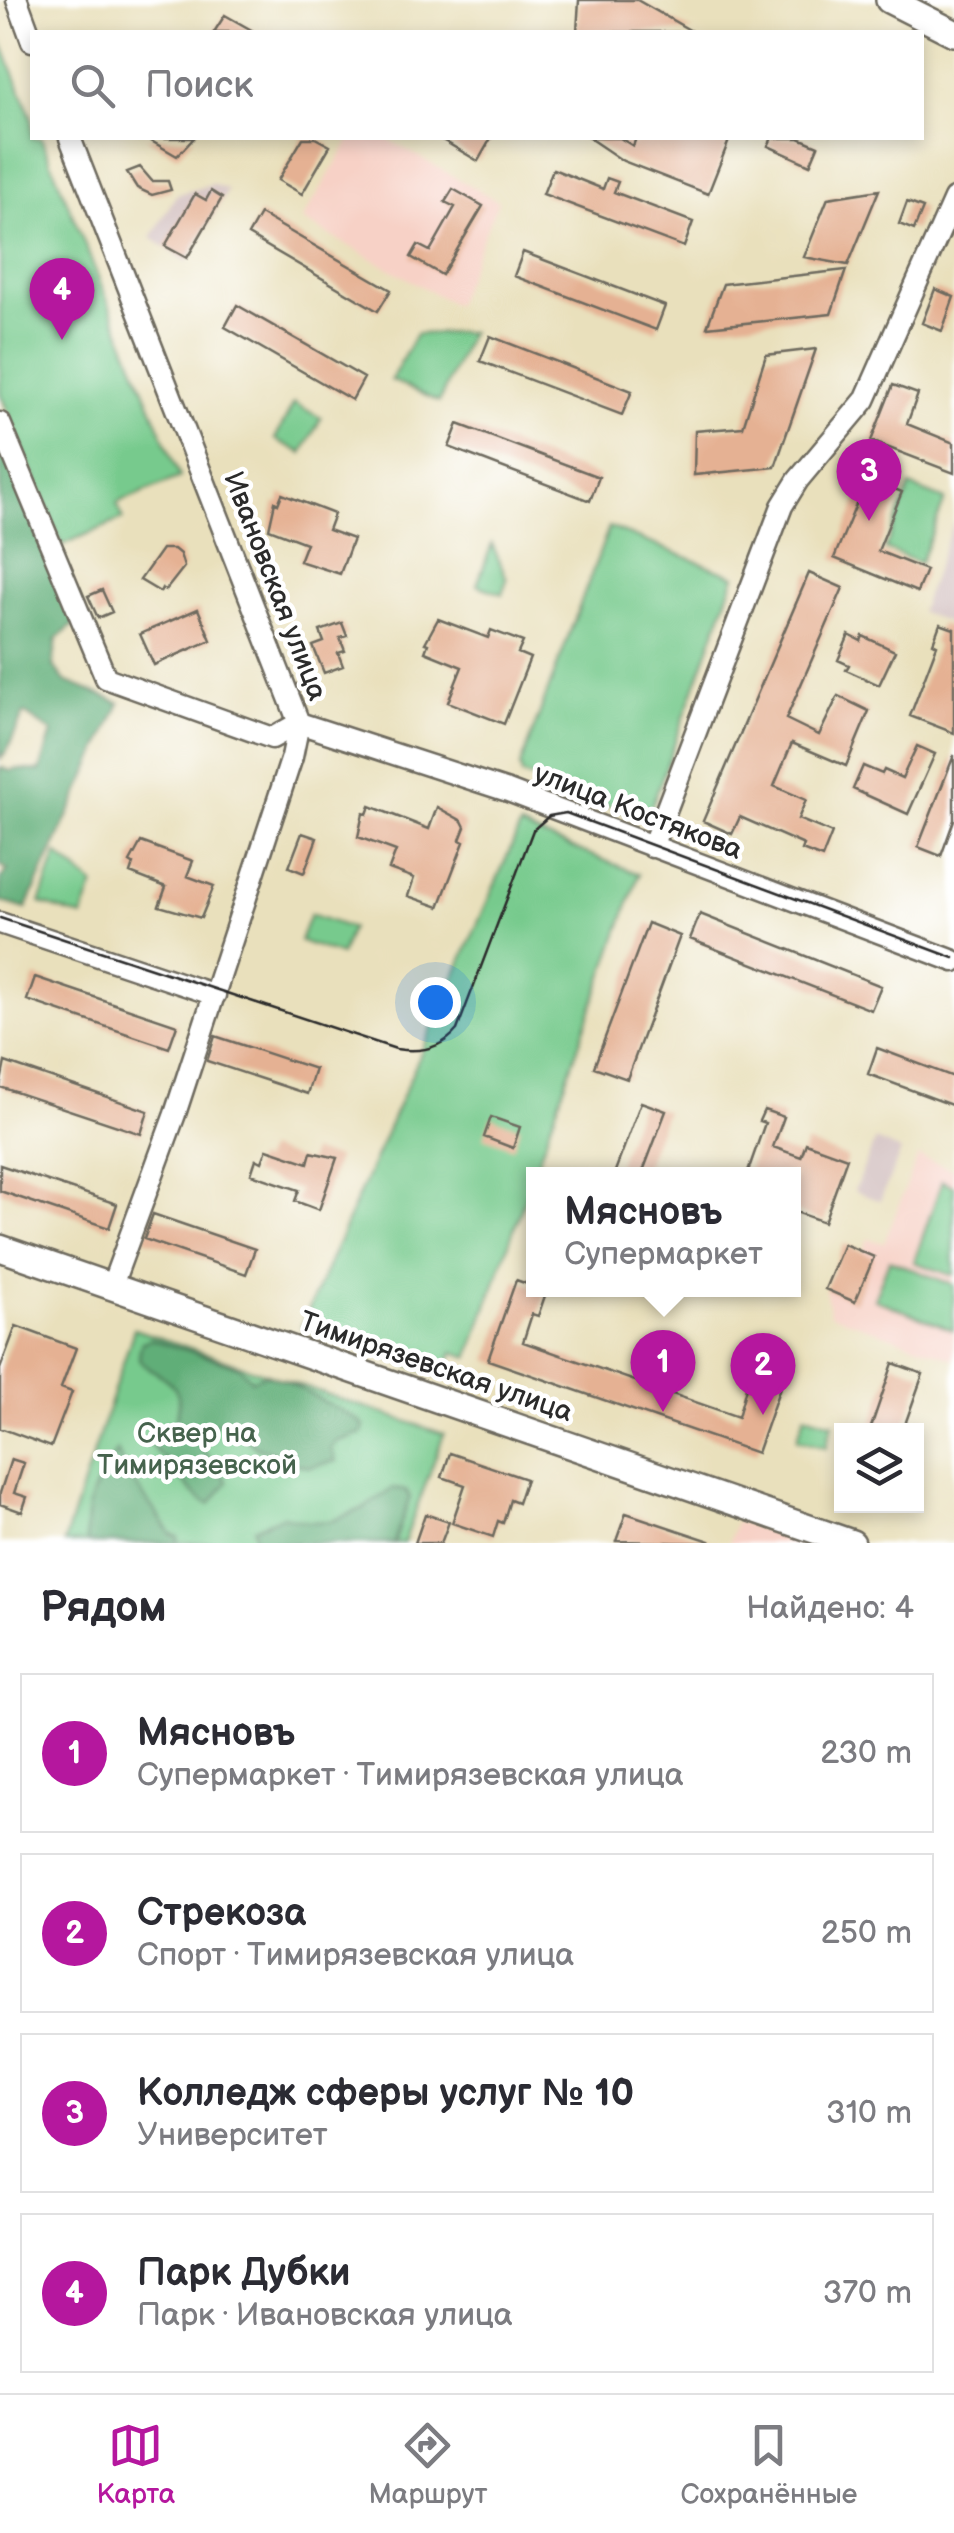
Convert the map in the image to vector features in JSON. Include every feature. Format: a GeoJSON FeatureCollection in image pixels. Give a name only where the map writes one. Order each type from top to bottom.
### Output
{"type":"FeatureCollection","features":[{"type":"Feature","properties":{"kind":"main road"},"geometry":{"type":"LineString","coordinates":[[890,0],[954,32]]}},
{"type":"Feature","properties":{"kind":"main road","name":"Тимирязевская улица"},"geometry":{"type":"LineString","coordinates":[[0,1248],[852,1543]]}},
{"type":"Feature","properties":{"kind":"street"},"geometry":{"type":"LineString","coordinates":[[16,0],[30,36]]}},
{"type":"Feature","properties":{"kind":"street","name":"Ивановская улица"},"geometry":{"type":"LineString","coordinates":[[71,140],[299,724],[292,757],[214,996],[112,1288]]}},
{"type":"Feature","properties":{"kind":"street"},"geometry":{"type":"LineString","coordinates":[[652,848],[782,506],[798,480],[865,400],[954,199]]}},
{"type":"Feature","properties":{"kind":"street"},"geometry":{"type":"LineString","coordinates":[[0,422],[106,678],[272,738],[299,724]]}},
{"type":"Feature","properties":{"kind":"street","name":"улица Костякова"},"geometry":{"type":"LineString","coordinates":[[299,724],[508,792],[954,961]]}},
{"type":"Feature","properties":{"kind":"street"},"geometry":{"type":"LineString","coordinates":[[0,923],[214,996]]}},
{"type":"Feature","properties":{"kind":"shaded area"},"geometry":{"type":"Polygon","coordinates":[[[350,140],[389,140],[498,201],[455,305],[302,220],[350,140]]]}},
{"type":"Feature","properties":{"kind":"shaded area"},"geometry":{"type":"Polygon","coordinates":[[[212,184],[228,190],[187,262],[151,238],[176,195],[212,184]]]}},
{"type":"Feature","properties":{"kind":"shaded area"},"geometry":{"type":"Polygon","coordinates":[[[954,520],[954,625],[920,612],[954,520]]]}},
{"type":"Feature","properties":{"kind":"shaded area"},"geometry":{"type":"Polygon","coordinates":[[[875,1140],[901,1151],[880,1201],[854,1191],[875,1140]]]}},
{"type":"Feature","properties":{"kind":"shaded area"},"geometry":{"type":"Polygon","coordinates":[[[918,1156],[954,1170],[954,1359],[830,1314],[825,1289],[844,1244],[862,1252],[868,1239],[884,1243],[918,1156]]]}},
{"type":"Feature","properties":{"kind":"shaded area"},"geometry":{"type":"Polygon","coordinates":[[[736,1521],[801,1543],[729,1543],[736,1521]]]}},
{"type":"Feature","properties":{"kind":"green space"},"geometry":{"type":"Polygon","coordinates":[[[0,39],[30,113],[30,140],[42,140],[180,477],[117,503],[123,519],[62,545],[0,393],[0,39]]]}},
{"type":"Feature","properties":{"kind":"green space"},"geometry":{"type":"Polygon","coordinates":[[[470,332],[439,402],[391,380],[416,334],[470,332]]]}},
{"type":"Feature","properties":{"kind":"green space"},"geometry":{"type":"Polygon","coordinates":[[[294,403],[321,418],[302,453],[275,439],[294,403]]]}},
{"type":"Feature","properties":{"kind":"green space"},"geometry":{"type":"Polygon","coordinates":[[[0,446],[77,622],[57,639],[53,665],[65,681],[120,703],[26,909],[0,901],[0,879],[8,870],[0,865],[0,767],[40,771],[52,732],[24,713],[0,759],[0,446]]]}},
{"type":"Feature","properties":{"kind":"green space"},"geometry":{"type":"Polygon","coordinates":[[[910,486],[945,500],[920,563],[885,549],[910,486]]]}},
{"type":"Feature","properties":{"kind":"green space"},"geometry":{"type":"Polygon","coordinates":[[[609,527],[735,576],[650,811],[637,816],[522,775],[520,766],[609,527]]]}},
{"type":"Feature","properties":{"kind":"green space"},"geometry":{"type":"Polygon","coordinates":[[[492,544],[507,579],[502,594],[477,585],[492,544]]]}},
{"type":"Feature","properties":{"kind":"green space"},"geometry":{"type":"Polygon","coordinates":[[[520,827],[639,874],[536,1167],[526,1167],[526,1195],[469,1357],[453,1352],[444,1378],[301,1327],[520,827]]]}},
{"type":"Feature","properties":{"kind":"green space"},"geometry":{"type":"Polygon","coordinates":[[[57,854],[94,885],[82,917],[40,903],[57,854]]]}},
{"type":"Feature","properties":{"kind":"green space"},"geometry":{"type":"Polygon","coordinates":[[[310,914],[351,928],[341,955],[300,941],[310,914]]]}},
{"type":"Feature","properties":{"kind":"green space"},"geometry":{"type":"Polygon","coordinates":[[[942,1181],[954,1186],[954,1276],[914,1262],[942,1181]]]}},
{"type":"Feature","properties":{"kind":"green space"},"geometry":{"type":"Polygon","coordinates":[[[889,1260],[954,1285],[953,1330],[874,1299],[889,1260]]]}},
{"type":"Feature","properties":{"kind":"green space","name":"Сквер на Тимирязевской"},"geometry":{"type":"Polygon","coordinates":[[[134,1329],[444,1434],[404,1543],[64,1543],[134,1329]]]}},
{"type":"Feature","properties":{"kind":"green space"},"geometry":{"type":"Polygon","coordinates":[[[151,1339],[238,1366],[252,1380],[265,1374],[286,1381],[358,1420],[364,1426],[362,1433],[336,1442],[331,1448],[336,1461],[309,1467],[258,1448],[226,1422],[218,1422],[198,1442],[227,1482],[210,1504],[191,1491],[151,1444],[172,1425],[179,1407],[173,1386],[139,1358],[142,1342],[151,1339]]]}},
{"type":"Feature","properties":{"kind":"green space"},"geometry":{"type":"Polygon","coordinates":[[[805,1415],[833,1423],[826,1447],[797,1439],[805,1415]]]}},
{"type":"Feature","properties":{"kind":"green space"},"geometry":{"type":"Polygon","coordinates":[[[117,1450],[134,1483],[171,1534],[178,1537],[178,1543],[87,1543],[92,1494],[117,1450]]]}},
{"type":"Feature","properties":{"kind":"green space"},"geometry":{"type":"Polygon","coordinates":[[[393,1488],[406,1491],[410,1497],[394,1543],[256,1543],[254,1528],[282,1516],[310,1522],[332,1521],[364,1508],[393,1488]]]}},
{"type":"Feature","properties":{"kind":"building"},"geometry":{"type":"Polygon","coordinates":[[[579,0],[637,0],[690,30],[577,30],[579,0]]]}},
{"type":"Feature","properties":{"kind":"building"},"geometry":{"type":"Polygon","coordinates":[[[225,15],[251,30],[215,30],[225,15]]]}},
{"type":"Feature","properties":{"kind":"building"},"geometry":{"type":"Polygon","coordinates":[[[149,140],[192,140],[177,156],[149,140]]]}},
{"type":"Feature","properties":{"kind":"building"},"geometry":{"type":"Polygon","coordinates":[[[302,140],[319,140],[330,146],[302,194],[278,180],[302,140]]]}},
{"type":"Feature","properties":{"kind":"building"},"geometry":{"type":"Polygon","coordinates":[[[442,140],[490,140],[478,161],[442,140]]]}},
{"type":"Feature","properties":{"kind":"building"},"geometry":{"type":"Polygon","coordinates":[[[592,140],[623,140],[633,146],[635,140],[729,140],[708,194],[623,161],[592,140]]]}},
{"type":"Feature","properties":{"kind":"building"},"geometry":{"type":"Polygon","coordinates":[[[771,140],[804,140],[818,146],[810,165],[768,146],[771,140]]]}},
{"type":"Feature","properties":{"kind":"building"},"geometry":{"type":"Polygon","coordinates":[[[140,167],[152,181],[168,181],[171,190],[152,195],[137,188],[127,172],[140,167]]]}},
{"type":"Feature","properties":{"kind":"building"},"geometry":{"type":"Polygon","coordinates":[[[553,169],[603,189],[607,178],[618,182],[614,192],[693,222],[684,247],[543,194],[553,169]]]}},
{"type":"Feature","properties":{"kind":"building"},"geometry":{"type":"Polygon","coordinates":[[[453,189],[483,206],[442,275],[411,257],[418,245],[430,251],[455,207],[445,202],[453,189]]]}},
{"type":"Feature","properties":{"kind":"building"},"geometry":{"type":"Polygon","coordinates":[[[879,190],[848,265],[804,257],[828,198],[879,190]]]}},
{"type":"Feature","properties":{"kind":"building"},"geometry":{"type":"Polygon","coordinates":[[[211,191],[222,198],[187,258],[165,246],[195,194],[206,200],[211,191]]]}},
{"type":"Feature","properties":{"kind":"building"},"geometry":{"type":"Polygon","coordinates":[[[907,202],[923,208],[914,230],[899,224],[907,202]]]}},
{"type":"Feature","properties":{"kind":"building"},"geometry":{"type":"Polygon","coordinates":[[[260,214],[391,290],[378,311],[248,235],[260,214]]]}},
{"type":"Feature","properties":{"kind":"building"},"geometry":{"type":"Polygon","coordinates":[[[523,252],[665,306],[656,330],[514,276],[523,252]]]}},
{"type":"Feature","properties":{"kind":"building"},"geometry":{"type":"Polygon","coordinates":[[[846,270],[831,314],[707,327],[723,284],[846,270]]]}},
{"type":"Feature","properties":{"kind":"building"},"geometry":{"type":"Polygon","coordinates":[[[935,289],[954,297],[942,331],[922,323],[935,289]]]}},
{"type":"Feature","properties":{"kind":"building"},"geometry":{"type":"Polygon","coordinates":[[[237,305],[364,378],[352,400],[225,327],[237,305]]]}},
{"type":"Feature","properties":{"kind":"building"},"geometry":{"type":"Polygon","coordinates":[[[490,336],[632,391],[622,415],[480,361],[490,336]]]}},
{"type":"Feature","properties":{"kind":"building"},"geometry":{"type":"Polygon","coordinates":[[[816,349],[775,467],[694,475],[695,431],[743,427],[766,355],[816,349]]]}},
{"type":"Feature","properties":{"kind":"building"},"geometry":{"type":"Polygon","coordinates":[[[893,385],[918,394],[907,424],[954,443],[954,473],[871,441],[893,385]]]}},
{"type":"Feature","properties":{"kind":"building"},"geometry":{"type":"Polygon","coordinates":[[[458,424],[599,477],[590,501],[449,447],[458,424]]]}},
{"type":"Feature","properties":{"kind":"building"},"geometry":{"type":"Polygon","coordinates":[[[867,478],[902,492],[878,551],[926,570],[917,592],[834,558],[867,478]]]}},
{"type":"Feature","properties":{"kind":"building"},"geometry":{"type":"Polygon","coordinates":[[[282,494],[334,514],[328,530],[353,539],[340,574],[299,561],[306,543],[269,529],[275,502],[278,504],[282,494]]]}},
{"type":"Feature","properties":{"kind":"building"},"geometry":{"type":"Polygon","coordinates":[[[162,549],[174,549],[184,567],[160,592],[140,580],[162,549]]]}},
{"type":"Feature","properties":{"kind":"building"},"geometry":{"type":"Polygon","coordinates":[[[809,573],[843,588],[786,719],[819,735],[838,696],[869,711],[846,766],[792,743],[774,786],[806,800],[798,819],[832,833],[822,858],[802,850],[804,845],[740,817],[732,834],[703,821],[809,573]]]}},
{"type":"Feature","properties":{"kind":"building"},"geometry":{"type":"Polygon","coordinates":[[[102,590],[112,612],[98,618],[88,596],[102,590]]]}},
{"type":"Feature","properties":{"kind":"building"},"geometry":{"type":"Polygon","coordinates":[[[198,609],[211,640],[154,665],[140,634],[198,609]]]}},
{"type":"Feature","properties":{"kind":"building"},"geometry":{"type":"Polygon","coordinates":[[[438,619],[488,638],[491,630],[523,642],[518,653],[530,658],[504,724],[448,702],[462,667],[425,652],[425,643],[438,619]]]}},
{"type":"Feature","properties":{"kind":"building"},"geometry":{"type":"Polygon","coordinates":[[[342,623],[347,636],[340,638],[345,651],[338,653],[343,666],[324,673],[313,646],[324,642],[320,631],[342,623]]]}},
{"type":"Feature","properties":{"kind":"building"},"geometry":{"type":"Polygon","coordinates":[[[940,624],[954,629],[954,733],[910,716],[937,645],[933,643],[940,624]]]}},
{"type":"Feature","properties":{"kind":"building"},"geometry":{"type":"Polygon","coordinates":[[[849,635],[861,641],[863,636],[895,651],[879,685],[846,670],[849,665],[838,660],[849,635]]]}},
{"type":"Feature","properties":{"kind":"building"},"geometry":{"type":"Polygon","coordinates":[[[917,746],[935,754],[908,814],[853,789],[863,766],[902,778],[917,746]]]}},
{"type":"Feature","properties":{"kind":"building"},"geometry":{"type":"Polygon","coordinates":[[[954,755],[954,820],[941,856],[918,847],[954,755]]]}},
{"type":"Feature","properties":{"kind":"building"},"geometry":{"type":"Polygon","coordinates":[[[370,806],[429,829],[437,807],[462,821],[465,827],[460,840],[464,842],[439,907],[408,896],[414,878],[389,869],[396,851],[358,837],[363,813],[367,814],[370,806]]]}},
{"type":"Feature","properties":{"kind":"building"},"geometry":{"type":"Polygon","coordinates":[[[302,833],[317,838],[304,873],[289,867],[302,833]]]}},
{"type":"Feature","properties":{"kind":"building"},"geometry":{"type":"Polygon","coordinates":[[[141,842],[193,861],[187,876],[214,886],[201,918],[159,906],[166,887],[130,873],[130,862],[141,842]]]}},
{"type":"Feature","properties":{"kind":"building"},"geometry":{"type":"Polygon","coordinates":[[[700,914],[881,986],[871,1010],[690,939],[700,914]]]}},
{"type":"Feature","properties":{"kind":"building"},"geometry":{"type":"Polygon","coordinates":[[[648,923],[680,936],[627,1079],[594,1067],[648,923]]]}},
{"type":"Feature","properties":{"kind":"building"},"geometry":{"type":"Polygon","coordinates":[[[35,977],[177,1025],[169,1048],[27,1000],[35,977]]]}},
{"type":"Feature","properties":{"kind":"building"},"geometry":{"type":"Polygon","coordinates":[[[215,1036],[315,1069],[307,1094],[207,1061],[215,1036]]]}},
{"type":"Feature","properties":{"kind":"building"},"geometry":{"type":"Polygon","coordinates":[[[877,1048],[954,1077],[954,1106],[868,1074],[877,1048]]]}},
{"type":"Feature","properties":{"kind":"building"},"geometry":{"type":"Polygon","coordinates":[[[5,1062],[148,1111],[141,1134],[0,1087],[5,1062]]]}},
{"type":"Feature","properties":{"kind":"building"},"geometry":{"type":"Polygon","coordinates":[[[641,1102],[666,1111],[645,1167],[617,1167],[641,1102]]]}},
{"type":"Feature","properties":{"kind":"building"},"geometry":{"type":"Polygon","coordinates":[[[764,1110],[784,1117],[773,1147],[801,1157],[806,1143],[847,1158],[824,1222],[801,1214],[801,1167],[749,1167],[765,1123],[759,1121],[764,1110]]]}},
{"type":"Feature","properties":{"kind":"building"},"geometry":{"type":"Polygon","coordinates":[[[491,1117],[520,1127],[513,1148],[484,1137],[491,1117]]]}},
{"type":"Feature","properties":{"kind":"building"},"geometry":{"type":"Polygon","coordinates":[[[267,1149],[308,1163],[311,1152],[337,1158],[319,1210],[295,1201],[299,1190],[251,1174],[256,1159],[262,1162],[267,1149]]]}},
{"type":"Feature","properties":{"kind":"building"},"geometry":{"type":"Polygon","coordinates":[[[0,1165],[117,1204],[109,1228],[0,1191],[0,1165]]]}},
{"type":"Feature","properties":{"kind":"building"},"geometry":{"type":"Polygon","coordinates":[[[153,1214],[255,1249],[246,1274],[144,1239],[153,1214]]]}},
{"type":"Feature","properties":{"kind":"building"},"geometry":{"type":"Polygon","coordinates":[[[844,1244],[874,1257],[855,1302],[825,1289],[844,1244]]]}},
{"type":"Feature","properties":{"kind":"building"},"geometry":{"type":"Polygon","coordinates":[[[516,1280],[526,1284],[526,1297],[545,1297],[538,1316],[532,1314],[523,1342],[738,1417],[753,1362],[785,1373],[757,1453],[488,1360],[516,1280]]]}},
{"type":"Feature","properties":{"kind":"building"},"geometry":{"type":"Polygon","coordinates":[[[16,1326],[76,1348],[61,1388],[72,1392],[51,1447],[0,1428],[0,1369],[16,1326]]]}},
{"type":"Feature","properties":{"kind":"building"},"geometry":{"type":"Polygon","coordinates":[[[893,1363],[923,1374],[906,1423],[872,1423],[893,1363]]]}},
{"type":"Feature","properties":{"kind":"building"},"geometry":{"type":"Polygon","coordinates":[[[450,1453],[526,1479],[518,1503],[510,1500],[503,1523],[498,1521],[493,1537],[452,1523],[465,1485],[442,1477],[450,1453]]]}},
{"type":"Feature","properties":{"kind":"building"},"geometry":{"type":"Polygon","coordinates":[[[11,1459],[24,1463],[14,1493],[27,1497],[22,1512],[0,1504],[11,1459]]]}},
{"type":"Feature","properties":{"kind":"building"},"geometry":{"type":"Polygon","coordinates":[[[626,1513],[710,1541],[616,1541],[626,1513]]]}},
{"type":"Feature","properties":{"kind":"building"},"geometry":{"type":"Polygon","coordinates":[[[425,1514],[449,1522],[441,1543],[415,1543],[425,1514]]]}},
{"type":"Feature","properties":{"kind":"tram line"},"geometry":{"type":"LineString","coordinates":[[0,918],[396,1049],[422,1050],[444,1042],[457,1030],[533,830],[549,816],[566,813],[954,958]]}},
{"type":"Feature","properties":{"kind":"place","name":"Парк Дубки"},"geometry":{"type":"Point","coordinates":[62,340]}},
{"type":"Feature","properties":{"kind":"place","name":"Колледж сферы услуг № 10"},"geometry":{"type":"Point","coordinates":[869,521]}},
{"type":"Feature","properties":{"kind":"place","name":"Мясновъ"},"geometry":{"type":"Point","coordinates":[663,1412]}},
{"type":"Feature","properties":{"kind":"place","name":"Стрекоза"},"geometry":{"type":"Point","coordinates":[763,1415]}}]}
